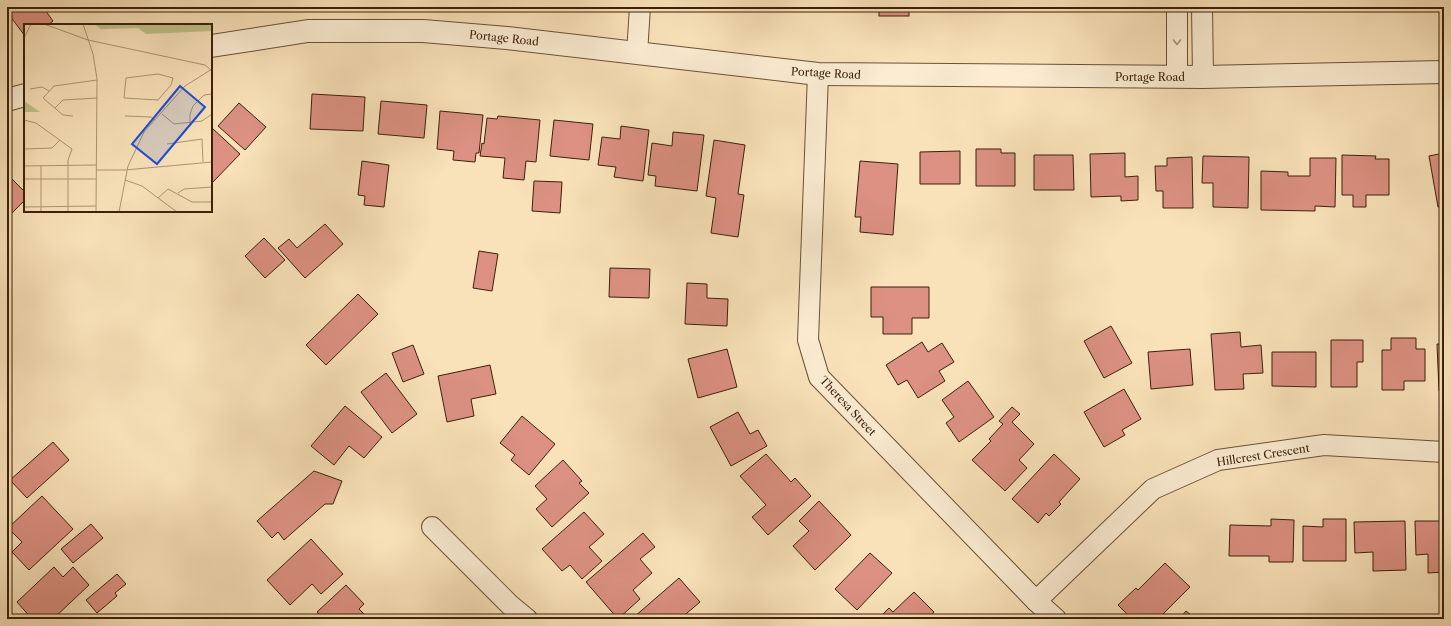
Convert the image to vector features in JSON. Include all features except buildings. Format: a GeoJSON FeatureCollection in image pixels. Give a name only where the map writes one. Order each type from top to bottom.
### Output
{"type":"FeatureCollection","features":[{"type":"Feature","properties":{"kind":"street"},"geometry":{"type":"LineString","coordinates":[[637,53],[640,7]]}},
{"type":"Feature","properties":{"kind":"street"},"geometry":{"type":"LineString","coordinates":[[1177,7],[1177,77]]}},
{"type":"Feature","properties":{"kind":"street"},"geometry":{"type":"LineString","coordinates":[[1202,7],[1203,77]]}},
{"type":"Feature","properties":{"kind":"street","name":"Portage Road"},"geometry":{"type":"LineString","coordinates":[[212,46],[308,31],[423,31],[507,38],[818,74],[1203,77],[1444,72]]}},
{"type":"Feature","properties":{"kind":"street","name":"Theresa Street"},"geometry":{"type":"LineString","coordinates":[[818,74],[808,340],[819,377],[1036,601],[1056,619]]}},
{"type":"Feature","properties":{"kind":"street"},"geometry":{"type":"LineString","coordinates":[[7,100],[24,95]]}},
{"type":"Feature","properties":{"kind":"street","name":"Hillcrest Crescent"},"geometry":{"type":"LineString","coordinates":[[1036,601],[1153,489],[1218,460],[1324,445],[1444,452]]}},
{"type":"Feature","properties":{"kind":"street"},"geometry":{"type":"LineString","coordinates":[[432,527],[510,605],[527,619]]}}]}
